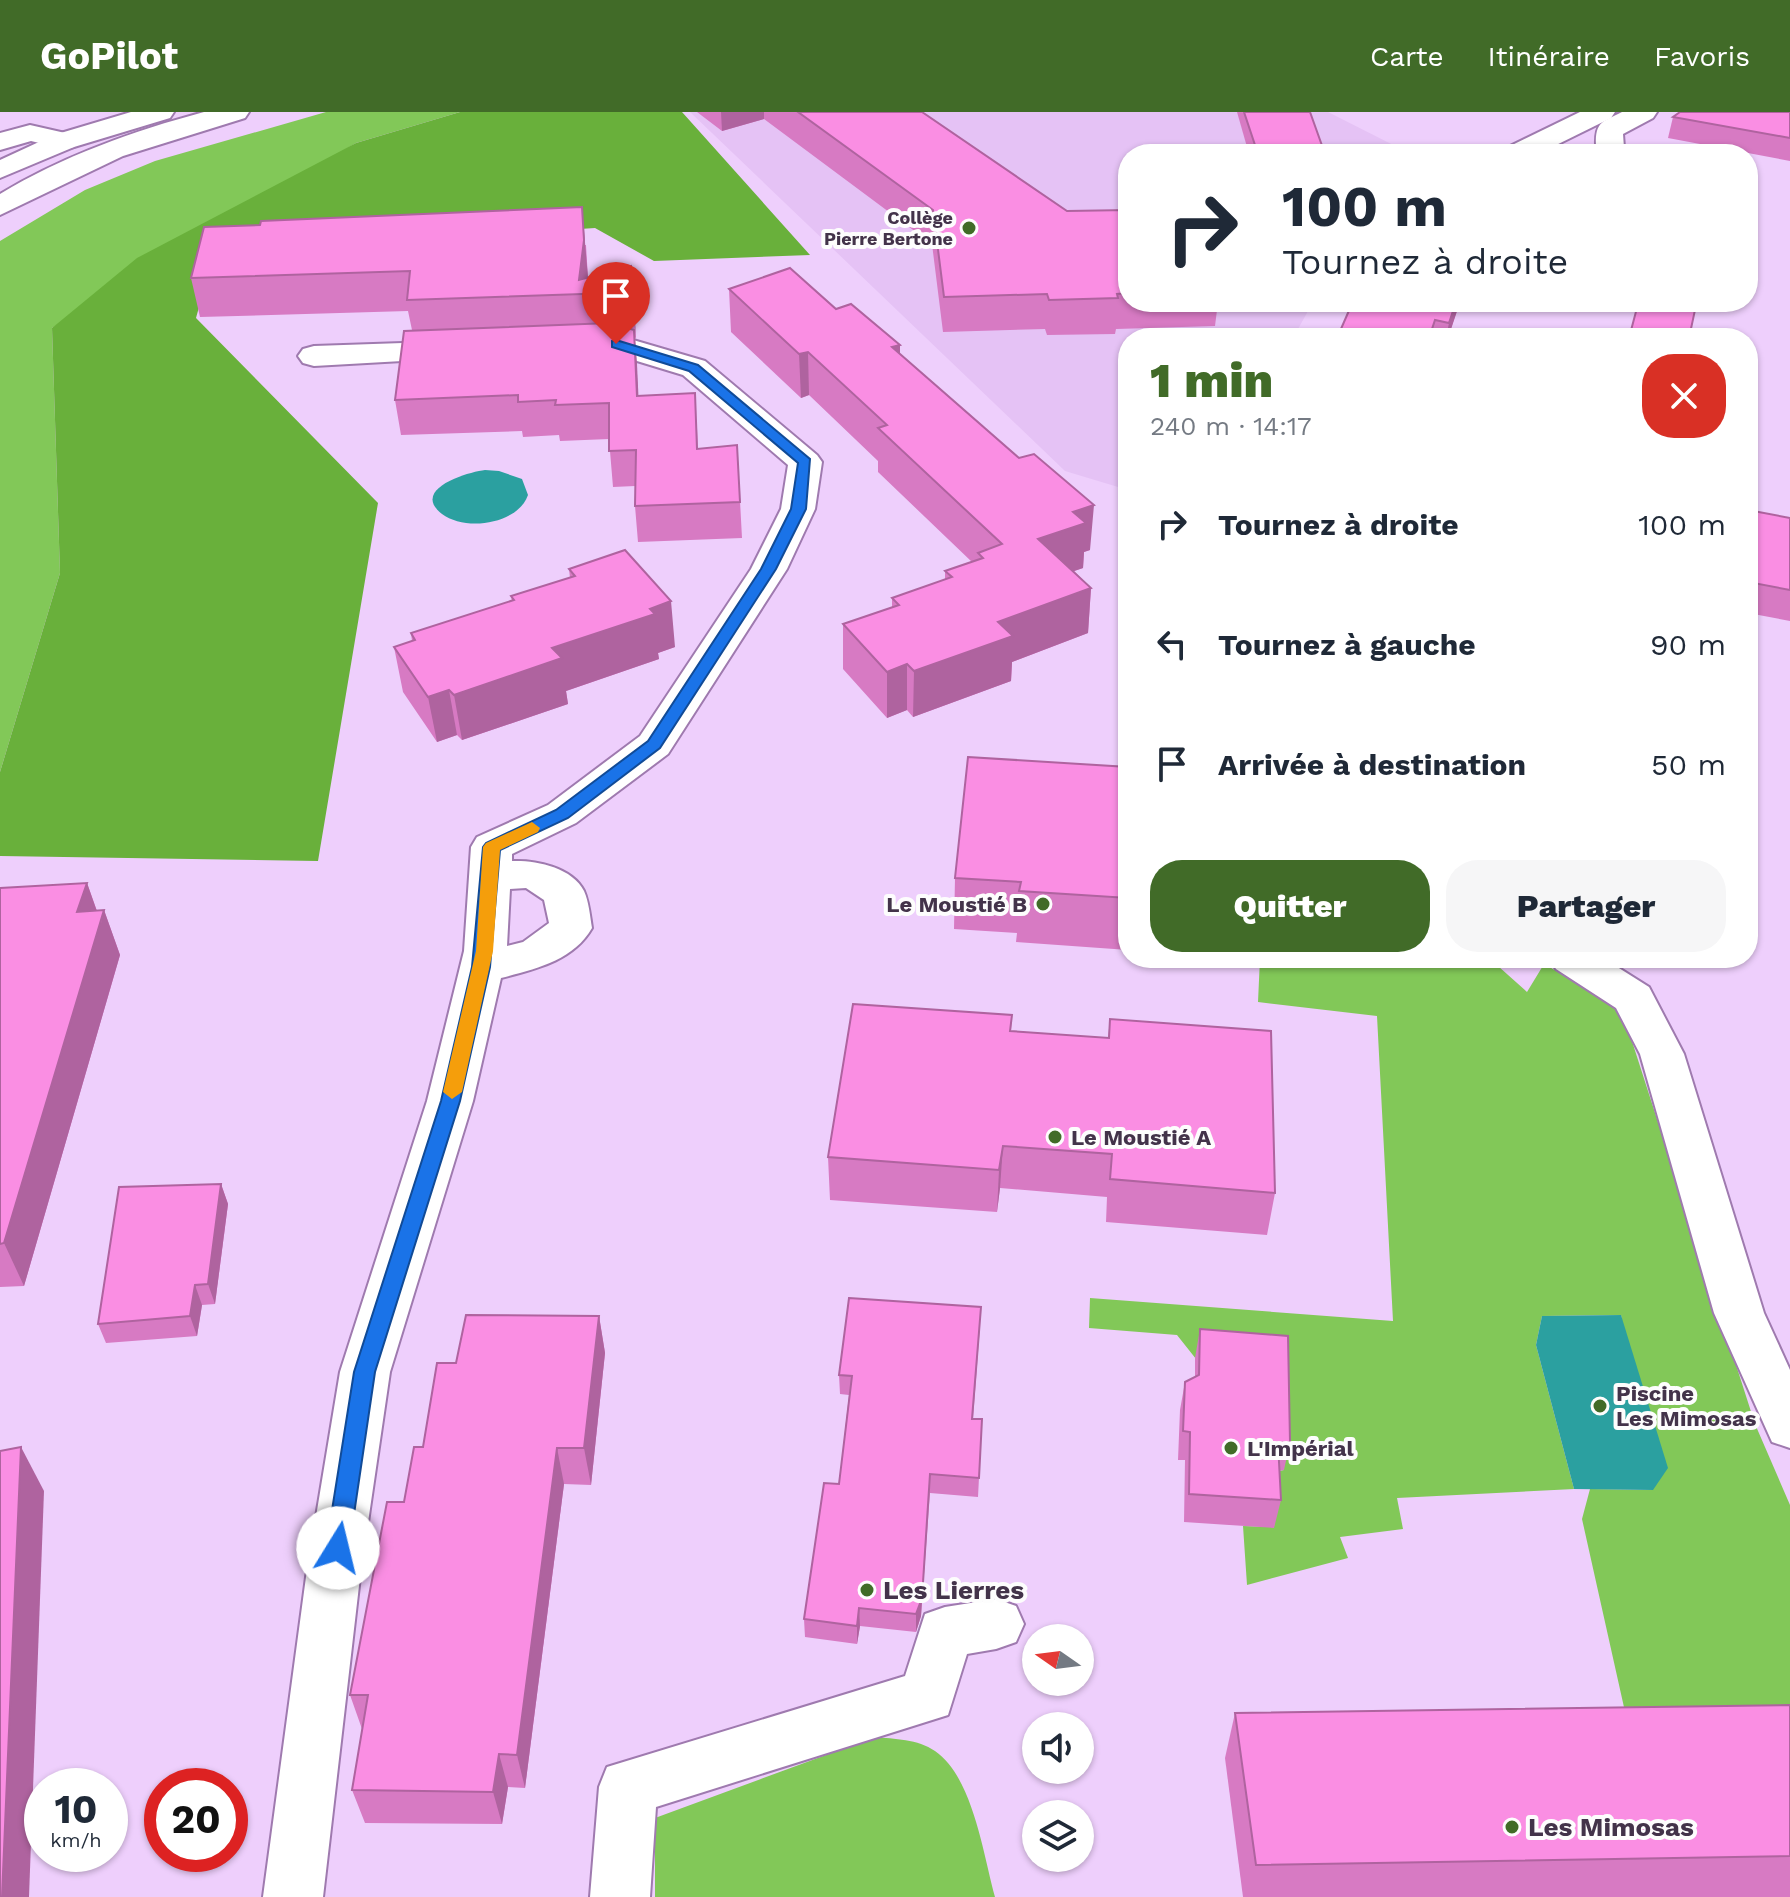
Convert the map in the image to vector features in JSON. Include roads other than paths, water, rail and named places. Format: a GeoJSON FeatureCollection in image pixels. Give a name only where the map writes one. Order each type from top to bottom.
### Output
{"type":"FeatureCollection","features":[{"type":"Feature","properties":{"kind":"street"},"geometry":{"type":"LineString","coordinates":[[0,170],[64,141],[160,112]]}},
{"type":"Feature","properties":{"kind":"street"},"geometry":{"type":"LineString","coordinates":[[0,206],[25,190],[133,142],[235,112]]}},
{"type":"Feature","properties":{"kind":"street"},"geometry":{"type":"LineString","coordinates":[[1536,144],[1601,112]]}},
{"type":"Feature","properties":{"kind":"street"},"geometry":{"type":"LineString","coordinates":[[1610,144],[1609,130],[1643,112]]}},
{"type":"Feature","properties":{"kind":"street"},"geometry":{"type":"LineString","coordinates":[[0,142],[30,133],[64,141]]}},
{"type":"Feature","properties":{"kind":"street"},"geometry":{"type":"LineString","coordinates":[[293,1897],[333,1577],[365,1372],[450,1101],[481,967],[492,847],[562,814],[654,745],[769,569],[798,509],[805,462],[694,368],[616,344],[314,356]]}},
{"type":"Feature","properties":{"kind":"street"},"geometry":{"type":"LineString","coordinates":[[481,967],[536,954],[571,928],[564,893],[533,874],[490,876]]}},
{"type":"Feature","properties":{"kind":"street"},"geometry":{"type":"LineString","coordinates":[[1586,968],[1633,998],[1662,1054],[1739,1313],[1790,1426]]}},
{"type":"Feature","properties":{"kind":"street"},"geometry":{"type":"LineString","coordinates":[[620,1897],[628,1787],[928,1696],[945,1632],[996,1624]]}},
{"type":"Feature","properties":{"kind":"place","name":"Collège Pierre Bertone"},"geometry":{"type":"Point","coordinates":[969,228]}},
{"type":"Feature","properties":{"kind":"place","name":"Le Moustié B"},"geometry":{"type":"Point","coordinates":[1043,904]}},
{"type":"Feature","properties":{"kind":"place","name":"Le Moustié A"},"geometry":{"type":"Point","coordinates":[1055,1137]}},
{"type":"Feature","properties":{"kind":"place","name":"Piscine Les Mimosas"},"geometry":{"type":"Point","coordinates":[1600,1406]}},
{"type":"Feature","properties":{"kind":"place","name":"L'Impérial"},"geometry":{"type":"Point","coordinates":[1231,1448]}},
{"type":"Feature","properties":{"kind":"place","name":"Les Lierres"},"geometry":{"type":"Point","coordinates":[867,1590]}},
{"type":"Feature","properties":{"kind":"place","name":"Les Mimosas"},"geometry":{"type":"Point","coordinates":[1512,1827]}}]}
